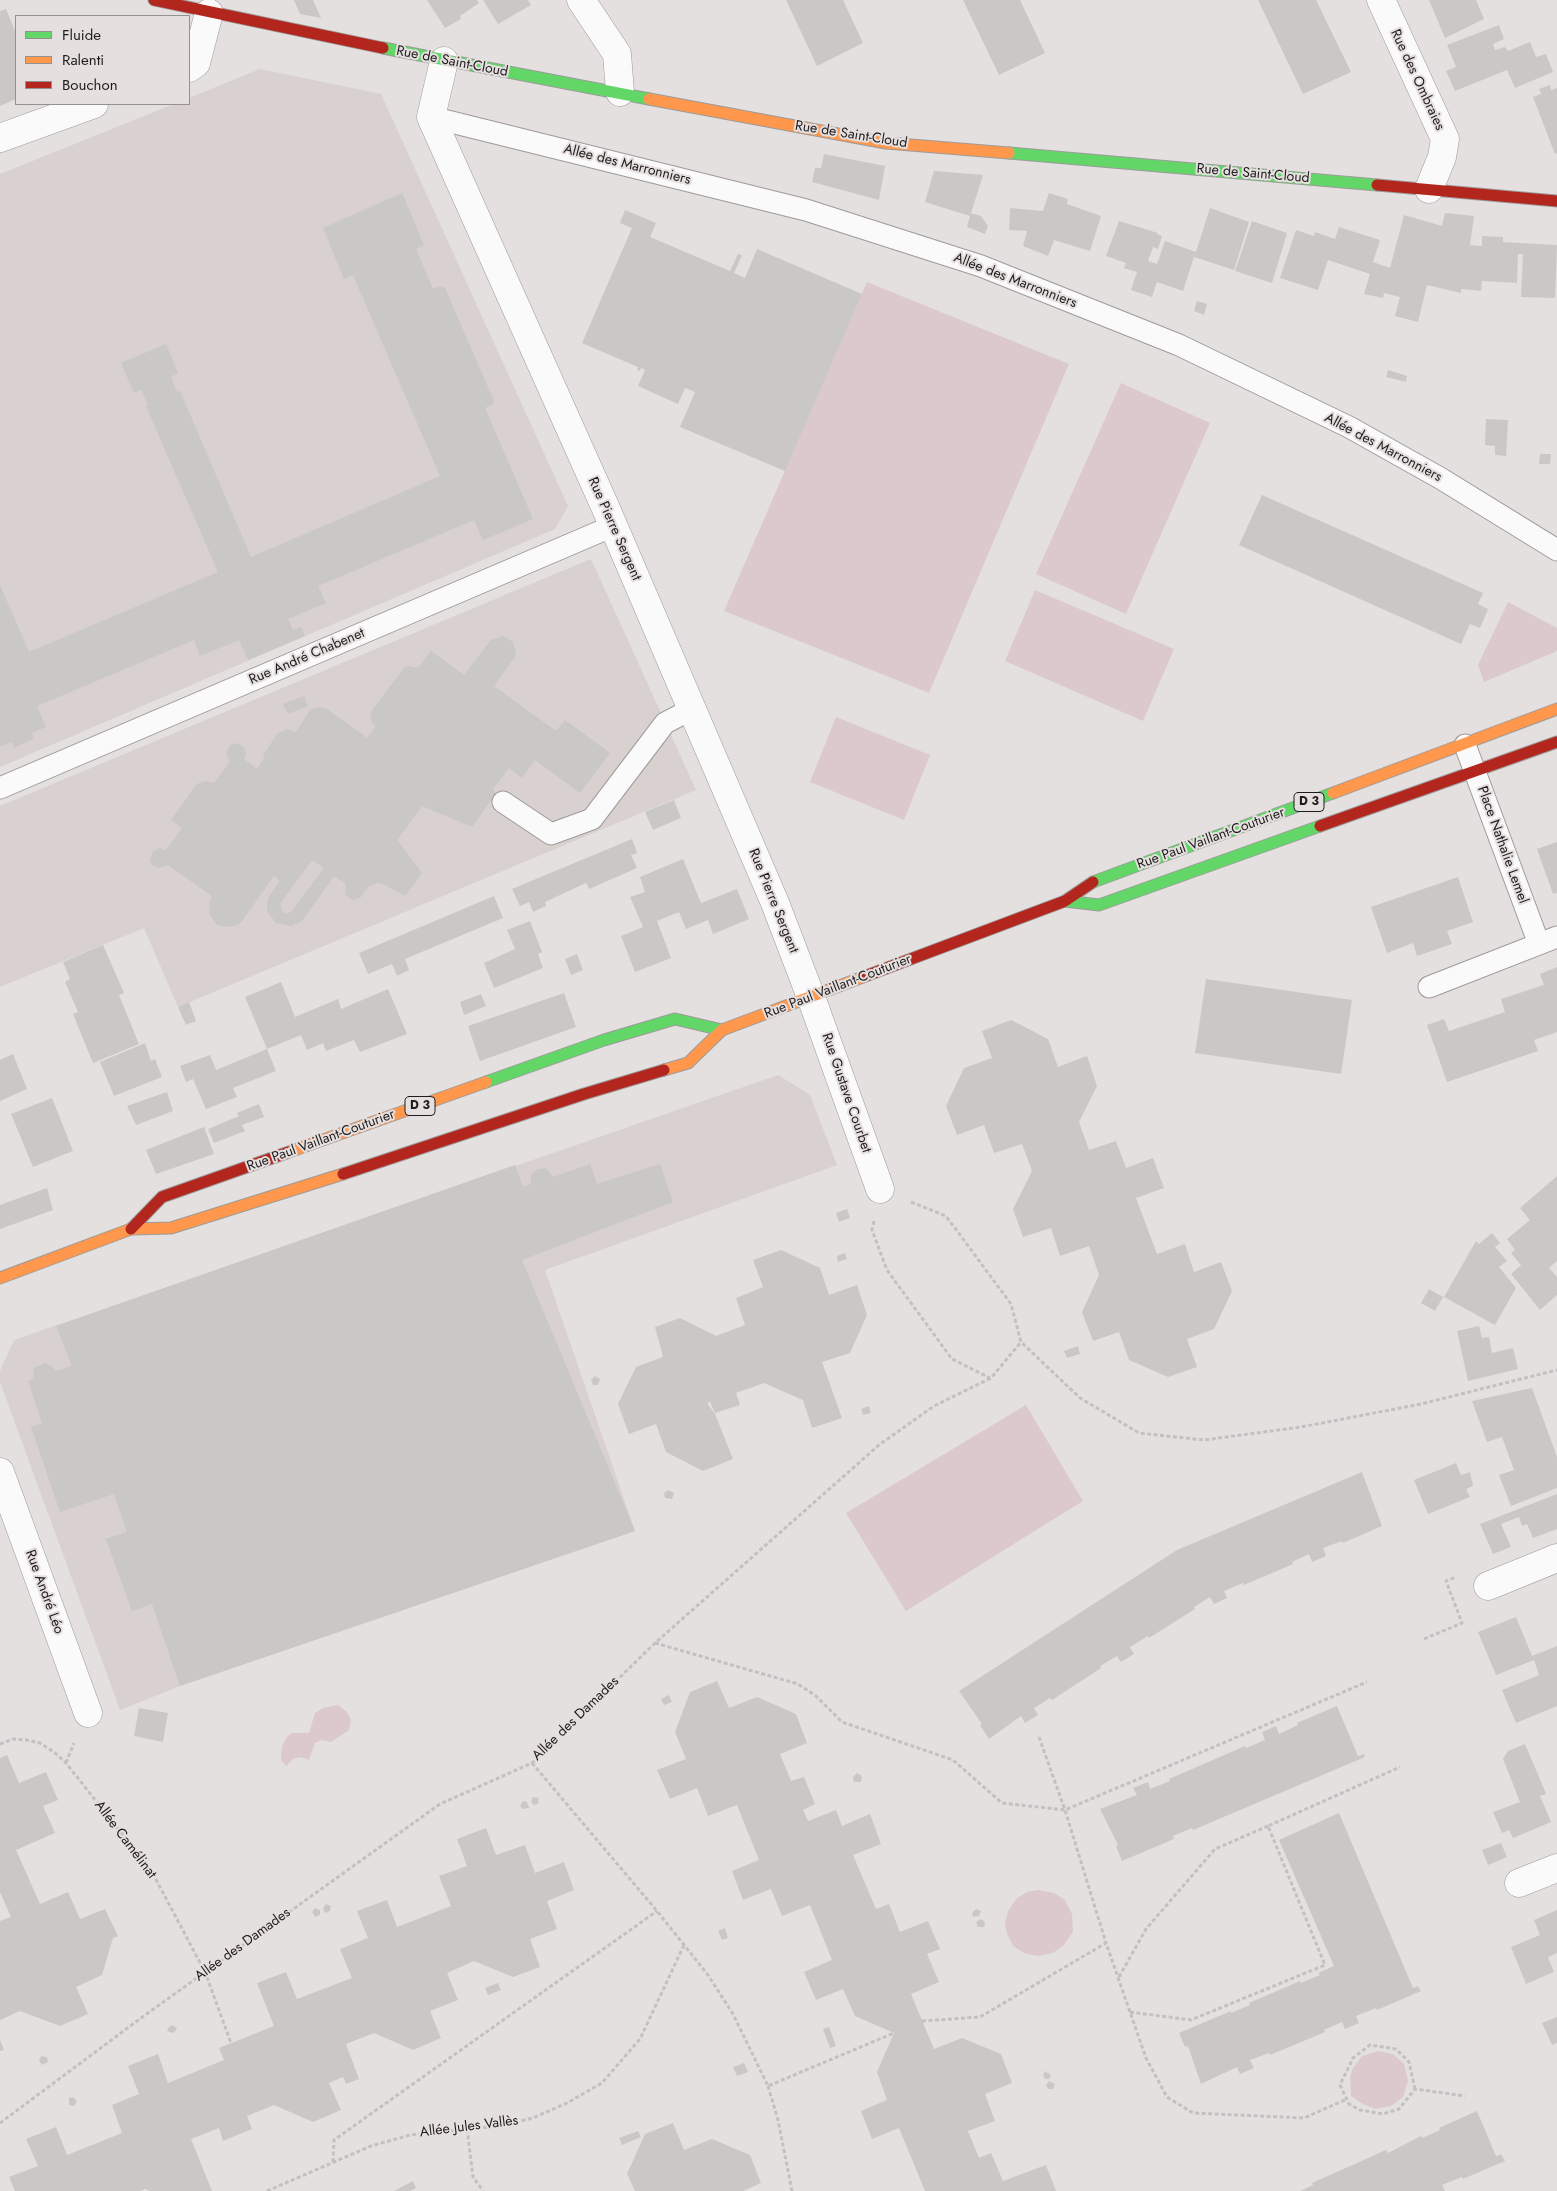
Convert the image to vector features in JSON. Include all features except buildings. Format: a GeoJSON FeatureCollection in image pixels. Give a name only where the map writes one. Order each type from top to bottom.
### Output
{"type":"FeatureCollection","features":[{"type":"Feature","properties":{"kind":"main road","name":"Rue de Saint-Cloud"},"geometry":{"type":"LineString","coordinates":[[154,0],[444,61],[620,92],[886,143],[1429,188],[1557,201]]}},
{"type":"Feature","properties":{"kind":"main road","name":"Rue Paul Vaillant-Couturier"},"geometry":{"type":"LineString","coordinates":[[0,1278],[131,1229],[171,1228],[432,1146],[584,1094],[688,1063],[722,1030],[1065,901],[1091,883],[1557,710]]}},
{"type":"Feature","properties":{"kind":"main road","name":"Rue Paul Vaillant-Couturier"},"geometry":{"type":"LineString","coordinates":[[1065,901],[1099,905],[1557,742]]}},
{"type":"Feature","properties":{"kind":"main road","name":"Rue Paul Vaillant-Couturier"},"geometry":{"type":"LineString","coordinates":[[131,1229],[162,1197],[604,1040],[675,1019],[722,1030]]}},
{"type":"Feature","properties":{"kind":"street"},"geometry":{"type":"LineString","coordinates":[[582,0],[617,54],[620,92]]}},
{"type":"Feature","properties":{"kind":"street","name":"Rue des Ombraies"},"geometry":{"type":"LineString","coordinates":[[1381,0],[1445,139],[1442,157],[1429,188]]}},
{"type":"Feature","properties":{"kind":"street"},"geometry":{"type":"LineString","coordinates":[[190,67],[196,63],[209,13]]}},
{"type":"Feature","properties":{"kind":"street"},"geometry":{"type":"LineString","coordinates":[[431,117],[444,61]]}},
{"type":"Feature","properties":{"kind":"street"},"geometry":{"type":"LineString","coordinates":[[0,138],[91,105]]}},
{"type":"Feature","properties":{"kind":"street","name":"Rue Pierre Sergent"},"geometry":{"type":"LineString","coordinates":[[431,117],[613,526],[775,903],[811,997]]}},
{"type":"Feature","properties":{"kind":"street","name":"Rue Gustave Courbet"},"geometry":{"type":"LineString","coordinates":[[811,997],[880,1189]]}},
{"type":"Feature","properties":{"kind":"street","name":"Rue André Léo"},"geometry":{"type":"LineString","coordinates":[[0,1474],[88,1713]]}},
{"type":"Feature","properties":{"kind":"street"},"geometry":{"type":"LineString","coordinates":[[1488,1586],[1557,1558]]}},
{"type":"Feature","properties":{"kind":"street"},"geometry":{"type":"LineString","coordinates":[[1519,1883],[1557,1868]]}},
{"type":"Feature","properties":{"kind":"lane","name":"Allée des Marronniers"},"geometry":{"type":"LineString","coordinates":[[431,117],[806,210],[981,266],[1179,346],[1349,427],[1440,478],[1557,550]]}},
{"type":"Feature","properties":{"kind":"lane","name":"Rue André Chabenet"},"geometry":{"type":"LineString","coordinates":[[0,788],[613,526]]}},
{"type":"Feature","properties":{"kind":"lane"},"geometry":{"type":"LineString","coordinates":[[503,802],[551,834],[592,819],[665,722],[692,709]]}},
{"type":"Feature","properties":{"kind":"lane","name":"Place Nathalie Lemel"},"geometry":{"type":"LineString","coordinates":[[1429,987],[1548,941],[1465,745]]}},
{"type":"Feature","properties":{"kind":"path"},"geometry":{"type":"LineString","coordinates":[[991,1378],[952,1358],[887,1270],[872,1230],[880,1189],[946,1216],[1011,1304],[1021,1342],[1080,1398],[1139,1433],[1204,1440],[1300,1427],[1421,1404],[1557,1370]]}},
{"type":"Feature","properties":{"kind":"path","name":"Allée des Damades"},"geometry":{"type":"LineString","coordinates":[[0,2123],[205,1972],[440,1804],[532,1763],[654,1643],[879,1445],[934,1406],[991,1378],[1021,1342]]}},
{"type":"Feature","properties":{"kind":"path"},"geometry":{"type":"LineString","coordinates":[[1424,1639],[1462,1622],[1446,1581]]}},
{"type":"Feature","properties":{"kind":"path"},"geometry":{"type":"LineString","coordinates":[[654,1643],[798,1684],[816,1696],[842,1722],[953,1760],[1002,1803],[1065,1810],[1367,1682]]}},
{"type":"Feature","properties":{"kind":"path"},"geometry":{"type":"LineString","coordinates":[[1039,1737],[1065,1810],[1106,1943],[1146,2058],[1167,2097],[1193,2113],[1304,2118],[1346,2099]]}},
{"type":"Feature","properties":{"kind":"path","name":"Allée Camélinat"},"geometry":{"type":"LineString","coordinates":[[0,1744],[13,1739],[27,1740],[40,1744],[66,1763],[152,1872],[205,1972],[231,2043]]}},
{"type":"Feature","properties":{"kind":"path"},"geometry":{"type":"LineString","coordinates":[[532,1763],[657,1911],[684,1945],[733,2014],[768,2086],[778,2120],[792,2191]]}},
{"type":"Feature","properties":{"kind":"path"},"geometry":{"type":"LineString","coordinates":[[1119,1977],[1146,1929],[1215,1849],[1400,1767]]}},
{"type":"Feature","properties":{"kind":"path"},"geometry":{"type":"LineString","coordinates":[[1130,2012],[1192,2020],[1325,1965],[1268,1826]]}},
{"type":"Feature","properties":{"kind":"path"},"geometry":{"type":"LineString","coordinates":[[333,2162],[334,2140],[657,1911]]}},
{"type":"Feature","properties":{"kind":"path"},"geometry":{"type":"LineString","coordinates":[[922,2021],[980,2017],[1106,1943]]}},
{"type":"Feature","properties":{"kind":"path","name":"Allée Jules Vallès"},"geometry":{"type":"LineString","coordinates":[[267,2191],[371,2146],[410,2135],[499,2126],[533,2118],[567,2103],[602,2083],[640,2038],[684,1945]]}},
{"type":"Feature","properties":{"kind":"path"},"geometry":{"type":"LineString","coordinates":[[768,2086],[894,2033]]}},
{"type":"Feature","properties":{"kind":"path"},"geometry":{"type":"LineString","coordinates":[[1370,2046],[1396,2050],[1409,2062],[1415,2089],[1399,2109],[1383,2114],[1360,2110],[1349,2104],[1340,2085],[1353,2058],[1370,2046]]}},
{"type":"Feature","properties":{"kind":"path"},"geometry":{"type":"LineString","coordinates":[[1415,2089],[1465,2096]]}},
{"type":"Feature","properties":{"kind":"path"},"geometry":{"type":"LineString","coordinates":[[467,2130],[473,2177],[483,2191]]}},
{"type":"Feature","properties":{"kind":"shaded area"},"geometry":{"type":"Polygon","coordinates":[[[260,69],[381,94],[568,506],[555,529],[0,767],[0,174],[172,105],[190,105],[190,98],[260,69]]]}},
{"type":"Feature","properties":{"kind":"shaded area"},"geometry":{"type":"Polygon","coordinates":[[[867,282],[1069,364],[929,693],[724,611],[867,282]]]}},
{"type":"Feature","properties":{"kind":"shaded area"},"geometry":{"type":"Polygon","coordinates":[[[1121,383],[1210,423],[1126,614],[1036,574],[1121,383]]]}},
{"type":"Feature","properties":{"kind":"shaded area"},"geometry":{"type":"Polygon","coordinates":[[[591,559],[696,790],[178,1007],[144,928],[0,987],[0,806],[591,559]]]}},
{"type":"Feature","properties":{"kind":"shaded area"},"geometry":{"type":"Polygon","coordinates":[[[1035,590],[1174,649],[1143,721],[1005,661],[1035,590]]]}},
{"type":"Feature","properties":{"kind":"shaded area"},"geometry":{"type":"Polygon","coordinates":[[[1508,602],[1557,628],[1557,651],[1484,682],[1478,665],[1508,602]]]}},
{"type":"Feature","properties":{"kind":"shaded area"},"geometry":{"type":"Polygon","coordinates":[[[836,717],[930,755],[904,820],[810,782],[836,717]]]}},
{"type":"Feature","properties":{"kind":"shaded area"},"geometry":{"type":"Polygon","coordinates":[[[778,1075],[810,1095],[837,1165],[545,1270],[635,1531],[180,1686],[120,1710],[0,1382],[0,1371],[14,1340],[778,1075]]]}},
{"type":"Feature","properties":{"kind":"shaded area"},"geometry":{"type":"Polygon","coordinates":[[[1026,1405],[1083,1501],[906,1611],[846,1513],[1026,1405]]]}},
{"type":"Feature","properties":{"kind":"shaded area"},"geometry":{"type":"Polygon","coordinates":[[[338,1705],[347,1712],[351,1720],[349,1730],[331,1742],[322,1740],[315,1743],[309,1760],[301,1757],[293,1759],[286,1766],[281,1760],[282,1746],[286,1738],[292,1733],[309,1733],[315,1713],[323,1708],[338,1705]]]}},
{"type":"Feature","properties":{"kind":"shaded area"},"geometry":{"type":"Polygon","coordinates":[[[1038,1890],[1054,1893],[1065,1900],[1072,1914],[1073,1932],[1064,1945],[1053,1953],[1038,1956],[1024,1953],[1013,1946],[1007,1934],[1005,1923],[1008,1911],[1016,1899],[1027,1892],[1038,1890]]]}},
{"type":"Feature","properties":{"kind":"shaded area"},"geometry":{"type":"Polygon","coordinates":[[[1378,2051],[1393,2054],[1404,2064],[1408,2081],[1403,2097],[1391,2106],[1375,2109],[1351,2096],[1350,2077],[1353,2068],[1362,2056],[1378,2051]]]}},
{"type":"Feature","properties":{"kind":"traffic: fast"},"geometry":{"type":"LineString","coordinates":[[383,48],[649,99]]}},
{"type":"Feature","properties":{"kind":"traffic: fast"},"geometry":{"type":"LineString","coordinates":[[1009,153],[1377,185]]}},
{"type":"Feature","properties":{"kind":"traffic: fast"},"geometry":{"type":"LineString","coordinates":[[1093,882],[1333,793]]}},
{"type":"Feature","properties":{"kind":"traffic: fast"},"geometry":{"type":"LineString","coordinates":[[1065,901],[1099,905],[1320,826]]}},
{"type":"Feature","properties":{"kind":"traffic: fast"},"geometry":{"type":"LineString","coordinates":[[486,1082],[604,1040],[675,1019],[722,1030]]}},
{"type":"Feature","properties":{"kind":"traffic: slow"},"geometry":{"type":"LineString","coordinates":[[649,99],[886,143],[1009,153]]}},
{"type":"Feature","properties":{"kind":"traffic: slow"},"geometry":{"type":"LineString","coordinates":[[1333,793],[1557,709]]}},
{"type":"Feature","properties":{"kind":"traffic: slow"},"geometry":{"type":"LineString","coordinates":[[664,1070],[688,1063],[722,1030],[863,977]]}},
{"type":"Feature","properties":{"kind":"traffic: slow"},"geometry":{"type":"LineString","coordinates":[[289,1152],[486,1082]]}},
{"type":"Feature","properties":{"kind":"traffic: slow"},"geometry":{"type":"LineString","coordinates":[[0,1278],[131,1229],[171,1228],[343,1174]]}},
{"type":"Feature","properties":{"kind":"traffic: jam"},"geometry":{"type":"LineString","coordinates":[[154,0],[383,48]]}},
{"type":"Feature","properties":{"kind":"traffic: jam"},"geometry":{"type":"LineString","coordinates":[[1377,185],[1557,201]]}},
{"type":"Feature","properties":{"kind":"traffic: jam"},"geometry":{"type":"LineString","coordinates":[[1320,826],[1557,742]]}},
{"type":"Feature","properties":{"kind":"traffic: jam"},"geometry":{"type":"LineString","coordinates":[[863,977],[1065,901],[1093,882]]}},
{"type":"Feature","properties":{"kind":"traffic: jam"},"geometry":{"type":"LineString","coordinates":[[343,1174],[584,1094],[664,1070]]}},
{"type":"Feature","properties":{"kind":"traffic: jam"},"geometry":{"type":"LineString","coordinates":[[131,1229],[162,1197],[289,1152]]}}]}
